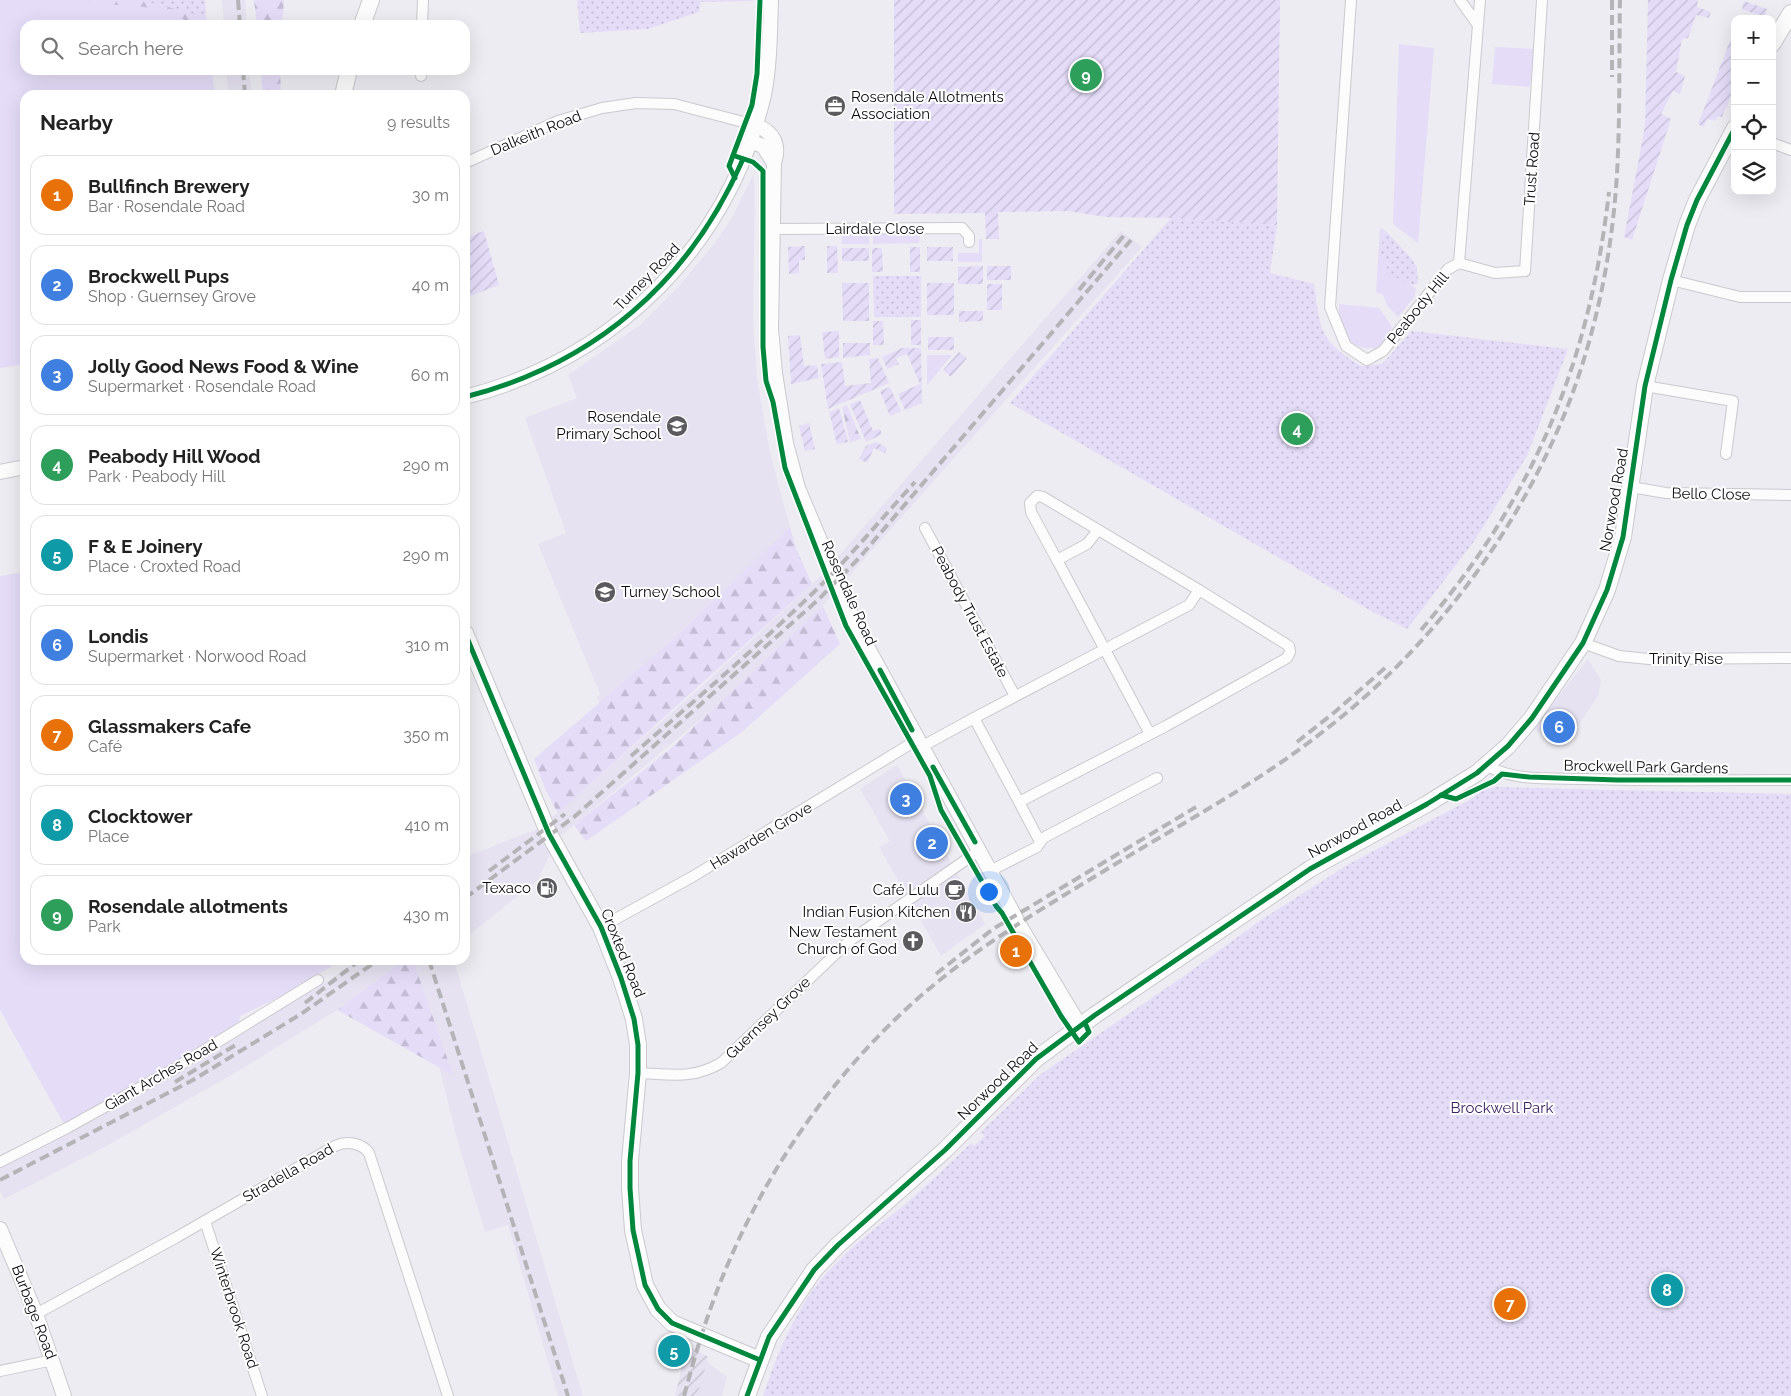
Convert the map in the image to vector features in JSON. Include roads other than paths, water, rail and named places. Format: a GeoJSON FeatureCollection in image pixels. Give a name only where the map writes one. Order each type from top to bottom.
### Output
{"type":"FeatureCollection","features":[{"type":"Feature","properties":{"kind":"main road"},"geometry":{"type":"LineString","coordinates":[[364,20],[371,0]]}},
{"type":"Feature","properties":{"kind":"main road"},"geometry":{"type":"LineString","coordinates":[[1776,37],[1791,13]]}},
{"type":"Feature","properties":{"kind":"main road"},"geometry":{"type":"LineString","coordinates":[[344,90],[348,75]]}},
{"type":"Feature","properties":{"kind":"main road","name":"Norwood Road"},"geometry":{"type":"LineString","coordinates":[[747,1396],[769,1337],[809,1276],[830,1253],[945,1150],[1030,1064],[1080,1026],[1310,868],[1339,850],[1427,804],[1486,765],[1508,746],[1532,718],[1583,643],[1610,582],[1623,538],[1632,487],[1645,386],[1671,280],[1687,225],[1697,200],[1731,136]]}},
{"type":"Feature","properties":{"kind":"main road","name":"Croxted Road"},"geometry":{"type":"LineString","coordinates":[[470,645],[549,834],[601,927],[621,978],[634,1019],[638,1045],[638,1073],[630,1161],[630,1188],[633,1230],[645,1286],[658,1309],[672,1323],[760,1360]]}},
{"type":"Feature","properties":{"kind":"street"},"geometry":{"type":"LineString","coordinates":[[422,20],[423,0]]}},
{"type":"Feature","properties":{"kind":"street"},"geometry":{"type":"LineString","coordinates":[[771,0],[764,92],[750,141],[764,146],[774,163]]}},
{"type":"Feature","properties":{"kind":"street","name":"Peabody Hill"},"geometry":{"type":"LineString","coordinates":[[1351,0],[1330,307],[1346,346],[1367,360],[1383,350],[1448,269],[1459,263],[1480,0]]}},
{"type":"Feature","properties":{"kind":"street"},"geometry":{"type":"LineString","coordinates":[[1460,0],[1478,25]]}},
{"type":"Feature","properties":{"kind":"street","name":"Trust Road"},"geometry":{"type":"LineString","coordinates":[[1459,263],[1495,273],[1525,271],[1542,0]]}},
{"type":"Feature","properties":{"kind":"street","name":"Dalkeith Road"},"geometry":{"type":"LineString","coordinates":[[470,161],[558,121],[602,108],[636,103],[674,104],[755,125]]}},
{"type":"Feature","properties":{"kind":"street","name":"Rosendale Road"},"geometry":{"type":"LineString","coordinates":[[755,125],[768,131],[773,136],[776,144],[777,155],[774,163],[772,229],[771,329],[775,374],[790,460],[814,527],[857,628],[990,871],[1080,1026]]}},
{"type":"Feature","properties":{"kind":"street","name":"Turney Road"},"geometry":{"type":"LineString","coordinates":[[470,395],[516,380],[563,359],[594,342],[625,320],[670,274],[710,224],[730,189],[750,141]]}},
{"type":"Feature","properties":{"kind":"street"},"geometry":{"type":"LineString","coordinates":[[1776,144],[1791,150]]}},
{"type":"Feature","properties":{"kind":"street","name":"Lairdale Close"},"geometry":{"type":"LineString","coordinates":[[772,229],[962,228],[968,236],[969,242]]}},
{"type":"Feature","properties":{"kind":"street"},"geometry":{"type":"LineString","coordinates":[[1671,280],[1732,296],[1791,297]]}},
{"type":"Feature","properties":{"kind":"street"},"geometry":{"type":"LineString","coordinates":[[1645,386],[1733,401],[1726,454]]}},
{"type":"Feature","properties":{"kind":"street"},"geometry":{"type":"LineString","coordinates":[[0,472],[20,468]]}},
{"type":"Feature","properties":{"kind":"street","name":"Bello Close"},"geometry":{"type":"LineString","coordinates":[[1632,487],[1666,493],[1791,495]]}},
{"type":"Feature","properties":{"kind":"street"},"geometry":{"type":"LineString","coordinates":[[1019,802],[1150,734],[1287,658],[1290,652],[1288,643],[1043,497],[1034,498],[1030,503],[1030,509],[1150,734]]}},
{"type":"Feature","properties":{"kind":"street","name":"Peabody Trust Estate"},"geometry":{"type":"LineString","coordinates":[[925,528],[1015,696]]}},
{"type":"Feature","properties":{"kind":"street"},"geometry":{"type":"LineString","coordinates":[[1057,560],[1087,544],[1098,530]]}},
{"type":"Feature","properties":{"kind":"street","name":"Peabody Trust Estate"},"geometry":{"type":"LineString","coordinates":[[919,743],[974,718],[1189,605],[1199,590]]}},
{"type":"Feature","properties":{"kind":"street","name":"Trinity Rise"},"geometry":{"type":"LineString","coordinates":[[1583,643],[1619,656],[1649,659],[1791,658]]}},
{"type":"Feature","properties":{"kind":"street"},"geometry":{"type":"LineString","coordinates":[[974,718],[1040,842]]}},
{"type":"Feature","properties":{"kind":"street","name":"Hawarden Grove"},"geometry":{"type":"LineString","coordinates":[[601,927],[692,877],[919,743]]}},
{"type":"Feature","properties":{"kind":"street","name":"Brockwell Park Gardens"},"geometry":{"type":"LineString","coordinates":[[1486,765],[1502,774],[1529,777],[1617,780],[1791,780]]}},
{"type":"Feature","properties":{"kind":"street"},"geometry":{"type":"LineString","coordinates":[[990,871],[1037,847],[1043,838],[1157,778]]}},
{"type":"Feature","properties":{"kind":"street","name":"Guernsey Grove"},"geometry":{"type":"LineString","coordinates":[[638,1073],[687,1076],[704,1073],[720,1063],[848,942],[980,850]]}},
{"type":"Feature","properties":{"kind":"street","name":"Giant Arches Road"},"geometry":{"type":"LineString","coordinates":[[0,1162],[177,1067],[318,980]]}},
{"type":"Feature","properties":{"kind":"street","name":"Stradella Road"},"geometry":{"type":"LineString","coordinates":[[36,1314],[205,1221],[335,1146],[345,1143],[362,1146],[370,1153],[448,1396]]}},
{"type":"Feature","properties":{"kind":"street","name":"Winterbrook Road"},"geometry":{"type":"LineString","coordinates":[[205,1221],[262,1396]]}},
{"type":"Feature","properties":{"kind":"street","name":"Burbage Road"},"geometry":{"type":"LineString","coordinates":[[0,1229],[36,1314],[64,1396]]}},
{"type":"Feature","properties":{"kind":"street"},"geometry":{"type":"LineString","coordinates":[[0,1371],[53,1360]]}},
{"type":"Feature","properties":{"kind":"railway"},"geometry":{"type":"LineString","coordinates":[[238,0],[240,20]]}},
{"type":"Feature","properties":{"kind":"railway"},"geometry":{"type":"LineString","coordinates":[[1612,0],[1612,77]]}},
{"type":"Feature","properties":{"kind":"railway"},"geometry":{"type":"LineString","coordinates":[[684,1396],[706,1321],[727,1267],[746,1224],[768,1183],[820,1104],[881,1033],[915,1001],[989,943],[1251,782],[1325,730],[1364,698],[1400,663],[1466,587],[1495,546],[1521,503],[1565,413],[1587,350],[1603,285],[1613,219],[1618,152],[1620,0]]}},
{"type":"Feature","properties":{"kind":"railway"},"geometry":{"type":"LineString","coordinates":[[243,75],[245,90]]}},
{"type":"Feature","properties":{"kind":"railway"},"geometry":{"type":"LineString","coordinates":[[1421,630],[1461,580],[1495,530],[1525,479],[1550,426],[1571,372],[1587,315],[1600,255],[1609,192]]}},
{"type":"Feature","properties":{"kind":"railway"},"geometry":{"type":"LineString","coordinates":[[1079,290],[1125,234]]}},
{"type":"Feature","properties":{"kind":"railway"},"geometry":{"type":"LineString","coordinates":[[470,894],[574,817],[819,599],[860,557],[1131,240]]}},
{"type":"Feature","properties":{"kind":"railway"},"geometry":{"type":"LineString","coordinates":[[631,756],[747,654],[815,591],[915,482]]}},
{"type":"Feature","properties":{"kind":"railway"},"geometry":{"type":"LineString","coordinates":[[1297,742],[1385,668]]}},
{"type":"Feature","properties":{"kind":"railway"},"geometry":{"type":"LineString","coordinates":[[936,974],[993,929],[1196,807]]}},
{"type":"Feature","properties":{"kind":"railway"},"geometry":{"type":"LineString","coordinates":[[489,871],[565,814]]}},
{"type":"Feature","properties":{"kind":"railway"},"geometry":{"type":"LineString","coordinates":[[305,1003],[354,965]]}},
{"type":"Feature","properties":{"kind":"railway"},"geometry":{"type":"LineString","coordinates":[[0,1180],[193,1080],[301,1014],[371,965]]}},
{"type":"Feature","properties":{"kind":"railway"},"geometry":{"type":"LineString","coordinates":[[431,965],[568,1396]]}},
{"type":"Feature","properties":{"kind":"railway"},"geometry":{"type":"LineString","coordinates":[[175,1082],[239,1043]]}},
{"type":"Feature","properties":{"kind":"place","name":"Rosendale allotments"},"geometry":{"type":"Point","coordinates":[1086,75]}},
{"type":"Feature","properties":{"kind":"place","name":"Rosendale Allotments Association"},"geometry":{"type":"Point","coordinates":[835,106]}},
{"type":"Feature","properties":{"kind":"place","name":"Rosendale Primary School"},"geometry":{"type":"Point","coordinates":[677,426]}},
{"type":"Feature","properties":{"kind":"place","name":"Peabody Hill Wood"},"geometry":{"type":"Point","coordinates":[1297,429]}},
{"type":"Feature","properties":{"kind":"place","name":"Turney School"},"geometry":{"type":"Point","coordinates":[605,592]}},
{"type":"Feature","properties":{"kind":"place","name":"Londis"},"geometry":{"type":"Point","coordinates":[1559,727]}},
{"type":"Feature","properties":{"kind":"place","name":"Jolly Good News Food & Wine"},"geometry":{"type":"Point","coordinates":[906,799]}},
{"type":"Feature","properties":{"kind":"place","name":"Brockwell Pups"},"geometry":{"type":"Point","coordinates":[932,843]}},
{"type":"Feature","properties":{"kind":"place","name":"Texaco"},"geometry":{"type":"Point","coordinates":[547,888]}},
{"type":"Feature","properties":{"kind":"place","name":"Café Lulu"},"geometry":{"type":"Point","coordinates":[955,890]}},
{"type":"Feature","properties":{"kind":"place","name":"Indian Fusion Kitchen"},"geometry":{"type":"Point","coordinates":[966,912]}},
{"type":"Feature","properties":{"kind":"place","name":"New Testament Church of God"},"geometry":{"type":"Point","coordinates":[913,941]}},
{"type":"Feature","properties":{"kind":"place","name":"Bullfinch Brewery"},"geometry":{"type":"Point","coordinates":[1016,951]}},
{"type":"Feature","properties":{"kind":"place","name":"Clocktower"},"geometry":{"type":"Point","coordinates":[1667,1290]}},
{"type":"Feature","properties":{"kind":"place","name":"Glassmakers Cafe"},"geometry":{"type":"Point","coordinates":[1510,1304]}},
{"type":"Feature","properties":{"kind":"place","name":"F & E Joinery"},"geometry":{"type":"Point","coordinates":[674,1351]}},
{"type":"Feature","properties":{"kind":"park label","name":"Brockwell Park"},"geometry":{"type":"Point","coordinates":[1502,1108]}}]}
